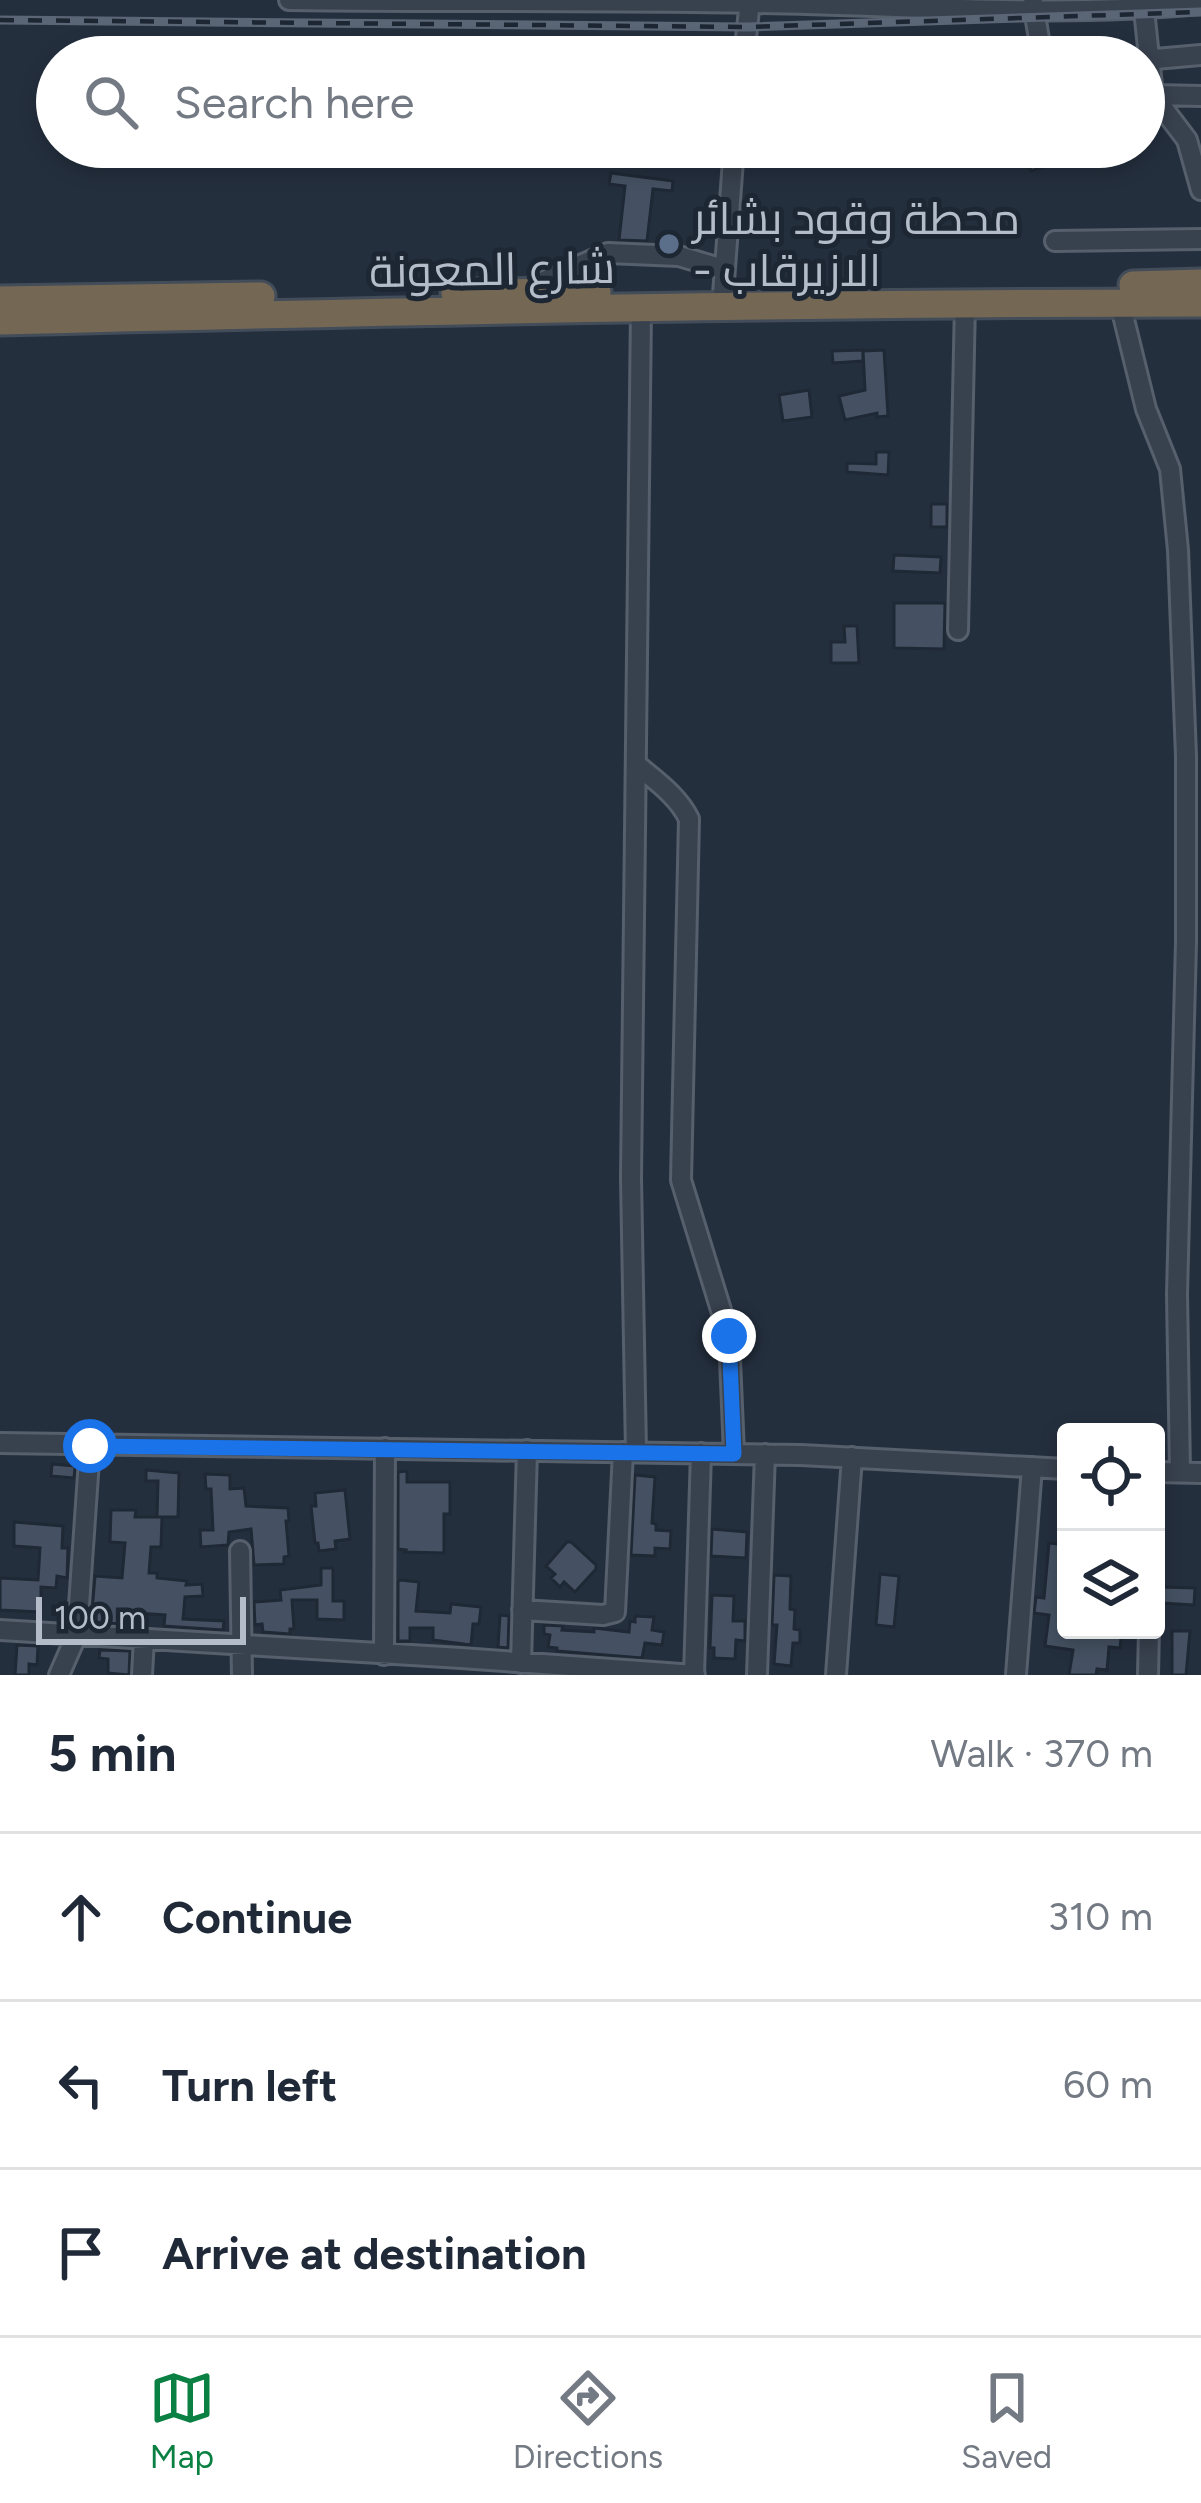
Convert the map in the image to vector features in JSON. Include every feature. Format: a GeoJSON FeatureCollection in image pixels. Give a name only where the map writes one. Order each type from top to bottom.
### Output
{"type":"FeatureCollection","features":[{"type":"Feature","properties":{"kind":"highway","name":"شارع المعونة"},"geometry":{"type":"LineString","coordinates":[[0,300],[1201,283]]}},
{"type":"Feature","properties":{"kind":"highway","name":"شارع المعونة"},"geometry":{"type":"LineString","coordinates":[[0,321],[641,309],[722,289],[965,303],[1201,303]]}},
{"type":"Feature","properties":{"kind":"street"},"geometry":{"type":"LineString","coordinates":[[289,0],[1201,4]]}},
{"type":"Feature","properties":{"kind":"street"},"geometry":{"type":"LineString","coordinates":[[746,36],[750,1]]}},
{"type":"Feature","properties":{"kind":"street"},"geometry":{"type":"LineString","coordinates":[[1033,5],[1038,36]]}},
{"type":"Feature","properties":{"kind":"street"},"geometry":{"type":"LineString","coordinates":[[1143,5],[1145,36]]}},
{"type":"Feature","properties":{"kind":"street"},"geometry":{"type":"LineString","coordinates":[[1165,58],[1201,55]]}},
{"type":"Feature","properties":{"kind":"street"},"geometry":{"type":"LineString","coordinates":[[1165,95],[1201,96]]}},
{"type":"Feature","properties":{"kind":"street"},"geometry":{"type":"LineString","coordinates":[[1165,110],[1186,140],[1201,190]]}},
{"type":"Feature","properties":{"kind":"street"},"geometry":{"type":"LineString","coordinates":[[722,289],[732,168]]}},
{"type":"Feature","properties":{"kind":"street"},"geometry":{"type":"LineString","coordinates":[[1055,241],[1201,239]]}},
{"type":"Feature","properties":{"kind":"street"},"geometry":{"type":"LineString","coordinates":[[518,292],[608,253],[679,256],[722,289]]}},
{"type":"Feature","properties":{"kind":"street"},"geometry":{"type":"LineString","coordinates":[[958,630],[965,303]]}},
{"type":"Feature","properties":{"kind":"street"},"geometry":{"type":"LineString","coordinates":[[1120,303],[1146,410],[1171,469],[1178,550],[1186,756],[1177,1294],[1180,1472]]}},
{"type":"Feature","properties":{"kind":"street"},"geometry":{"type":"LineString","coordinates":[[523,1610],[615,1612],[629,1452],[641,309]]}},
{"type":"Feature","properties":{"kind":"street"},"geometry":{"type":"LineString","coordinates":[[1178,550],[1201,546]]}},
{"type":"Feature","properties":{"kind":"street"},"geometry":{"type":"LineString","coordinates":[[637,765],[674,796],[689,819],[680,1180],[729,1336],[734,1454]]}},
{"type":"Feature","properties":{"kind":"street"},"geometry":{"type":"LineString","coordinates":[[0,1443],[852,1456],[1057,1468]]}},
{"type":"Feature","properties":{"kind":"street"},"geometry":{"type":"LineString","coordinates":[[58,1675],[77,1634],[90,1446]]}},
{"type":"Feature","properties":{"kind":"street"},"geometry":{"type":"LineString","coordinates":[[384,1655],[385,1448]]}},
{"type":"Feature","properties":{"kind":"street"},"geometry":{"type":"LineString","coordinates":[[521,1663],[527,1450]]}},
{"type":"Feature","properties":{"kind":"street"},"geometry":{"type":"LineString","coordinates":[[0,1630],[384,1655],[460,1666],[521,1663],[568,1670],[695,1675],[701,1453]]}},
{"type":"Feature","properties":{"kind":"street"},"geometry":{"type":"LineString","coordinates":[[758,1675],[765,1454]]}},
{"type":"Feature","properties":{"kind":"street"},"geometry":{"type":"LineString","coordinates":[[836,1675],[852,1456]]}},
{"type":"Feature","properties":{"kind":"street"},"geometry":{"type":"LineString","coordinates":[[1016,1675],[1032,1467]]}},
{"type":"Feature","properties":{"kind":"street"},"geometry":{"type":"LineString","coordinates":[[1165,1472],[1201,1473]]}},
{"type":"Feature","properties":{"kind":"street"},"geometry":{"type":"LineString","coordinates":[[240,1551],[242,1675]]}},
{"type":"Feature","properties":{"kind":"street"},"geometry":{"type":"LineString","coordinates":[[142,1675],[144,1638]]}},
{"type":"Feature","properties":{"kind":"street"},"geometry":{"type":"LineString","coordinates":[[1148,1675],[1149,1639]]}},
{"type":"Feature","properties":{"kind":"street"},"geometry":{"type":"LineString","coordinates":[[349,1675],[350,1653]]}},
{"type":"Feature","properties":{"kind":"building"},"geometry":{"type":"Polygon","coordinates":[[[611,173],[673,181],[672,191],[653,189],[647,241],[619,240],[625,186],[609,184],[611,173]]]}},
{"type":"Feature","properties":{"kind":"building"},"geometry":{"type":"Polygon","coordinates":[[[863,350],[863,361],[833,363],[832,351],[863,350]]]}},
{"type":"Feature","properties":{"kind":"building"},"geometry":{"type":"Polygon","coordinates":[[[884,350],[888,416],[877,417],[877,413],[845,420],[839,396],[865,390],[863,351],[884,350]]]}},
{"type":"Feature","properties":{"kind":"building"},"geometry":{"type":"Polygon","coordinates":[[[809,390],[812,417],[783,421],[779,395],[809,390]]]}},
{"type":"Feature","properties":{"kind":"building"},"geometry":{"type":"Polygon","coordinates":[[[876,452],[889,452],[888,475],[847,472],[847,463],[876,464],[876,452]]]}},
{"type":"Feature","properties":{"kind":"building"},"geometry":{"type":"Polygon","coordinates":[[[931,504],[947,504],[947,527],[931,527],[931,504]]]}},
{"type":"Feature","properties":{"kind":"building"},"geometry":{"type":"Polygon","coordinates":[[[894,555],[941,557],[940,573],[893,571],[894,555]]]}},
{"type":"Feature","properties":{"kind":"building"},"geometry":{"type":"Polygon","coordinates":[[[894,603],[945,603],[944,649],[894,648],[894,603]]]}},
{"type":"Feature","properties":{"kind":"building"},"geometry":{"type":"Polygon","coordinates":[[[844,626],[857,626],[859,663],[831,663],[831,642],[845,642],[844,626]]]}},
{"type":"Feature","properties":{"kind":"building"},"geometry":{"type":"Polygon","coordinates":[[[52,1464],[75,1466],[74,1478],[51,1476],[52,1464]]]}},
{"type":"Feature","properties":{"kind":"building"},"geometry":{"type":"Polygon","coordinates":[[[146,1470],[179,1473],[178,1517],[157,1517],[158,1481],[146,1481],[146,1470]]]}},
{"type":"Feature","properties":{"kind":"building"},"geometry":{"type":"Polygon","coordinates":[[[407,1471],[407,1482],[450,1482],[444,1553],[398,1549],[398,1472],[407,1471]]]}},
{"type":"Feature","properties":{"kind":"building"},"geometry":{"type":"Polygon","coordinates":[[[205,1474],[230,1475],[230,1489],[244,1488],[246,1506],[288,1508],[289,1556],[284,1557],[284,1564],[254,1565],[251,1529],[229,1532],[228,1545],[201,1547],[200,1530],[213,1530],[211,1489],[206,1489],[205,1474]]]}},
{"type":"Feature","properties":{"kind":"building"},"geometry":{"type":"Polygon","coordinates":[[[635,1475],[655,1477],[652,1523],[656,1530],[671,1531],[670,1549],[655,1548],[655,1556],[631,1555],[635,1475]]]}},
{"type":"Feature","properties":{"kind":"building"},"geometry":{"type":"Polygon","coordinates":[[[345,1490],[350,1539],[335,1541],[336,1549],[319,1551],[311,1506],[316,1506],[315,1493],[345,1490]]]}},
{"type":"Feature","properties":{"kind":"building"},"geometry":{"type":"Polygon","coordinates":[[[111,1510],[136,1510],[135,1517],[162,1517],[161,1547],[151,1547],[149,1573],[187,1581],[186,1585],[202,1584],[203,1596],[185,1597],[183,1619],[224,1621],[223,1630],[164,1626],[165,1615],[123,1612],[122,1624],[91,1622],[95,1576],[122,1578],[125,1543],[110,1542],[111,1510]]]}},
{"type":"Feature","properties":{"kind":"building"},"geometry":{"type":"Polygon","coordinates":[[[14,1522],[63,1526],[67,1578],[57,1576],[56,1588],[41,1587],[41,1612],[0,1610],[0,1578],[38,1580],[40,1548],[14,1546],[14,1522]]]}},
{"type":"Feature","properties":{"kind":"building"},"geometry":{"type":"Polygon","coordinates":[[[712,1529],[747,1532],[746,1558],[711,1556],[712,1529]]]}},
{"type":"Feature","properties":{"kind":"building"},"geometry":{"type":"Polygon","coordinates":[[[567,1542],[596,1565],[575,1592],[564,1582],[560,1587],[546,1566],[567,1542]]]}},
{"type":"Feature","properties":{"kind":"building"},"geometry":{"type":"Polygon","coordinates":[[[1049,1543],[1057,1544],[1057,1639],[1121,1639],[1120,1648],[1109,1647],[1107,1670],[1069,1675],[1073,1650],[1045,1646],[1049,1615],[1034,1613],[1036,1597],[1044,1598],[1049,1543]]]}},
{"type":"Feature","properties":{"kind":"building"},"geometry":{"type":"Polygon","coordinates":[[[321,1568],[333,1568],[333,1601],[344,1601],[344,1620],[317,1619],[317,1600],[292,1600],[294,1629],[290,1634],[263,1632],[262,1624],[255,1625],[254,1602],[281,1600],[280,1590],[321,1585],[321,1568]]]}},
{"type":"Feature","properties":{"kind":"building"},"geometry":{"type":"Polygon","coordinates":[[[880,1574],[899,1576],[894,1627],[876,1625],[880,1574]]]}},
{"type":"Feature","properties":{"kind":"building"},"geometry":{"type":"Polygon","coordinates":[[[774,1575],[791,1576],[790,1609],[795,1610],[794,1629],[800,1630],[800,1643],[793,1643],[791,1666],[774,1664],[774,1575]]]}},
{"type":"Feature","properties":{"kind":"building"},"geometry":{"type":"Polygon","coordinates":[[[400,1580],[419,1582],[416,1611],[450,1613],[451,1604],[481,1607],[471,1645],[433,1640],[433,1628],[410,1628],[410,1641],[398,1641],[400,1580]]]}},
{"type":"Feature","properties":{"kind":"building"},"geometry":{"type":"Polygon","coordinates":[[[1165,1587],[1195,1588],[1194,1605],[1165,1603],[1165,1587]]]}},
{"type":"Feature","properties":{"kind":"building"},"geometry":{"type":"Polygon","coordinates":[[[712,1595],[734,1596],[733,1621],[745,1621],[745,1641],[736,1640],[735,1659],[714,1658],[714,1648],[710,1648],[712,1595]]]}},
{"type":"Feature","properties":{"kind":"building"},"geometry":{"type":"Polygon","coordinates":[[[500,1615],[509,1616],[508,1648],[498,1647],[500,1615]]]}},
{"type":"Feature","properties":{"kind":"building"},"geometry":{"type":"Polygon","coordinates":[[[635,1616],[654,1617],[652,1630],[664,1632],[662,1645],[645,1643],[642,1658],[557,1651],[548,1647],[550,1635],[544,1634],[544,1625],[629,1632],[635,1616]]]}},
{"type":"Feature","properties":{"kind":"building"},"geometry":{"type":"Polygon","coordinates":[[[1172,1631],[1190,1631],[1186,1675],[1172,1675],[1172,1631]]]}},
{"type":"Feature","properties":{"kind":"building"},"geometry":{"type":"Polygon","coordinates":[[[17,1645],[38,1646],[37,1665],[29,1664],[29,1675],[15,1675],[17,1645]]]}},
{"type":"Feature","properties":{"kind":"building"},"geometry":{"type":"Polygon","coordinates":[[[100,1650],[130,1651],[129,1675],[108,1673],[108,1659],[99,1658],[100,1650]]]}},
{"type":"Feature","properties":{"kind":"railway"},"geometry":{"type":"LineString","coordinates":[[0,20],[747,27],[1201,12]]}},
{"type":"Feature","properties":{"kind":"place","name":"محطة وقود بشائر - الازيرقاب"},"geometry":{"type":"Point","coordinates":[669,244]}},
{"type":"Feature","properties":{"kind":"route"},"geometry":{"type":"LineString","coordinates":[[90,1446],[734,1454],[729,1336]]}}]}
